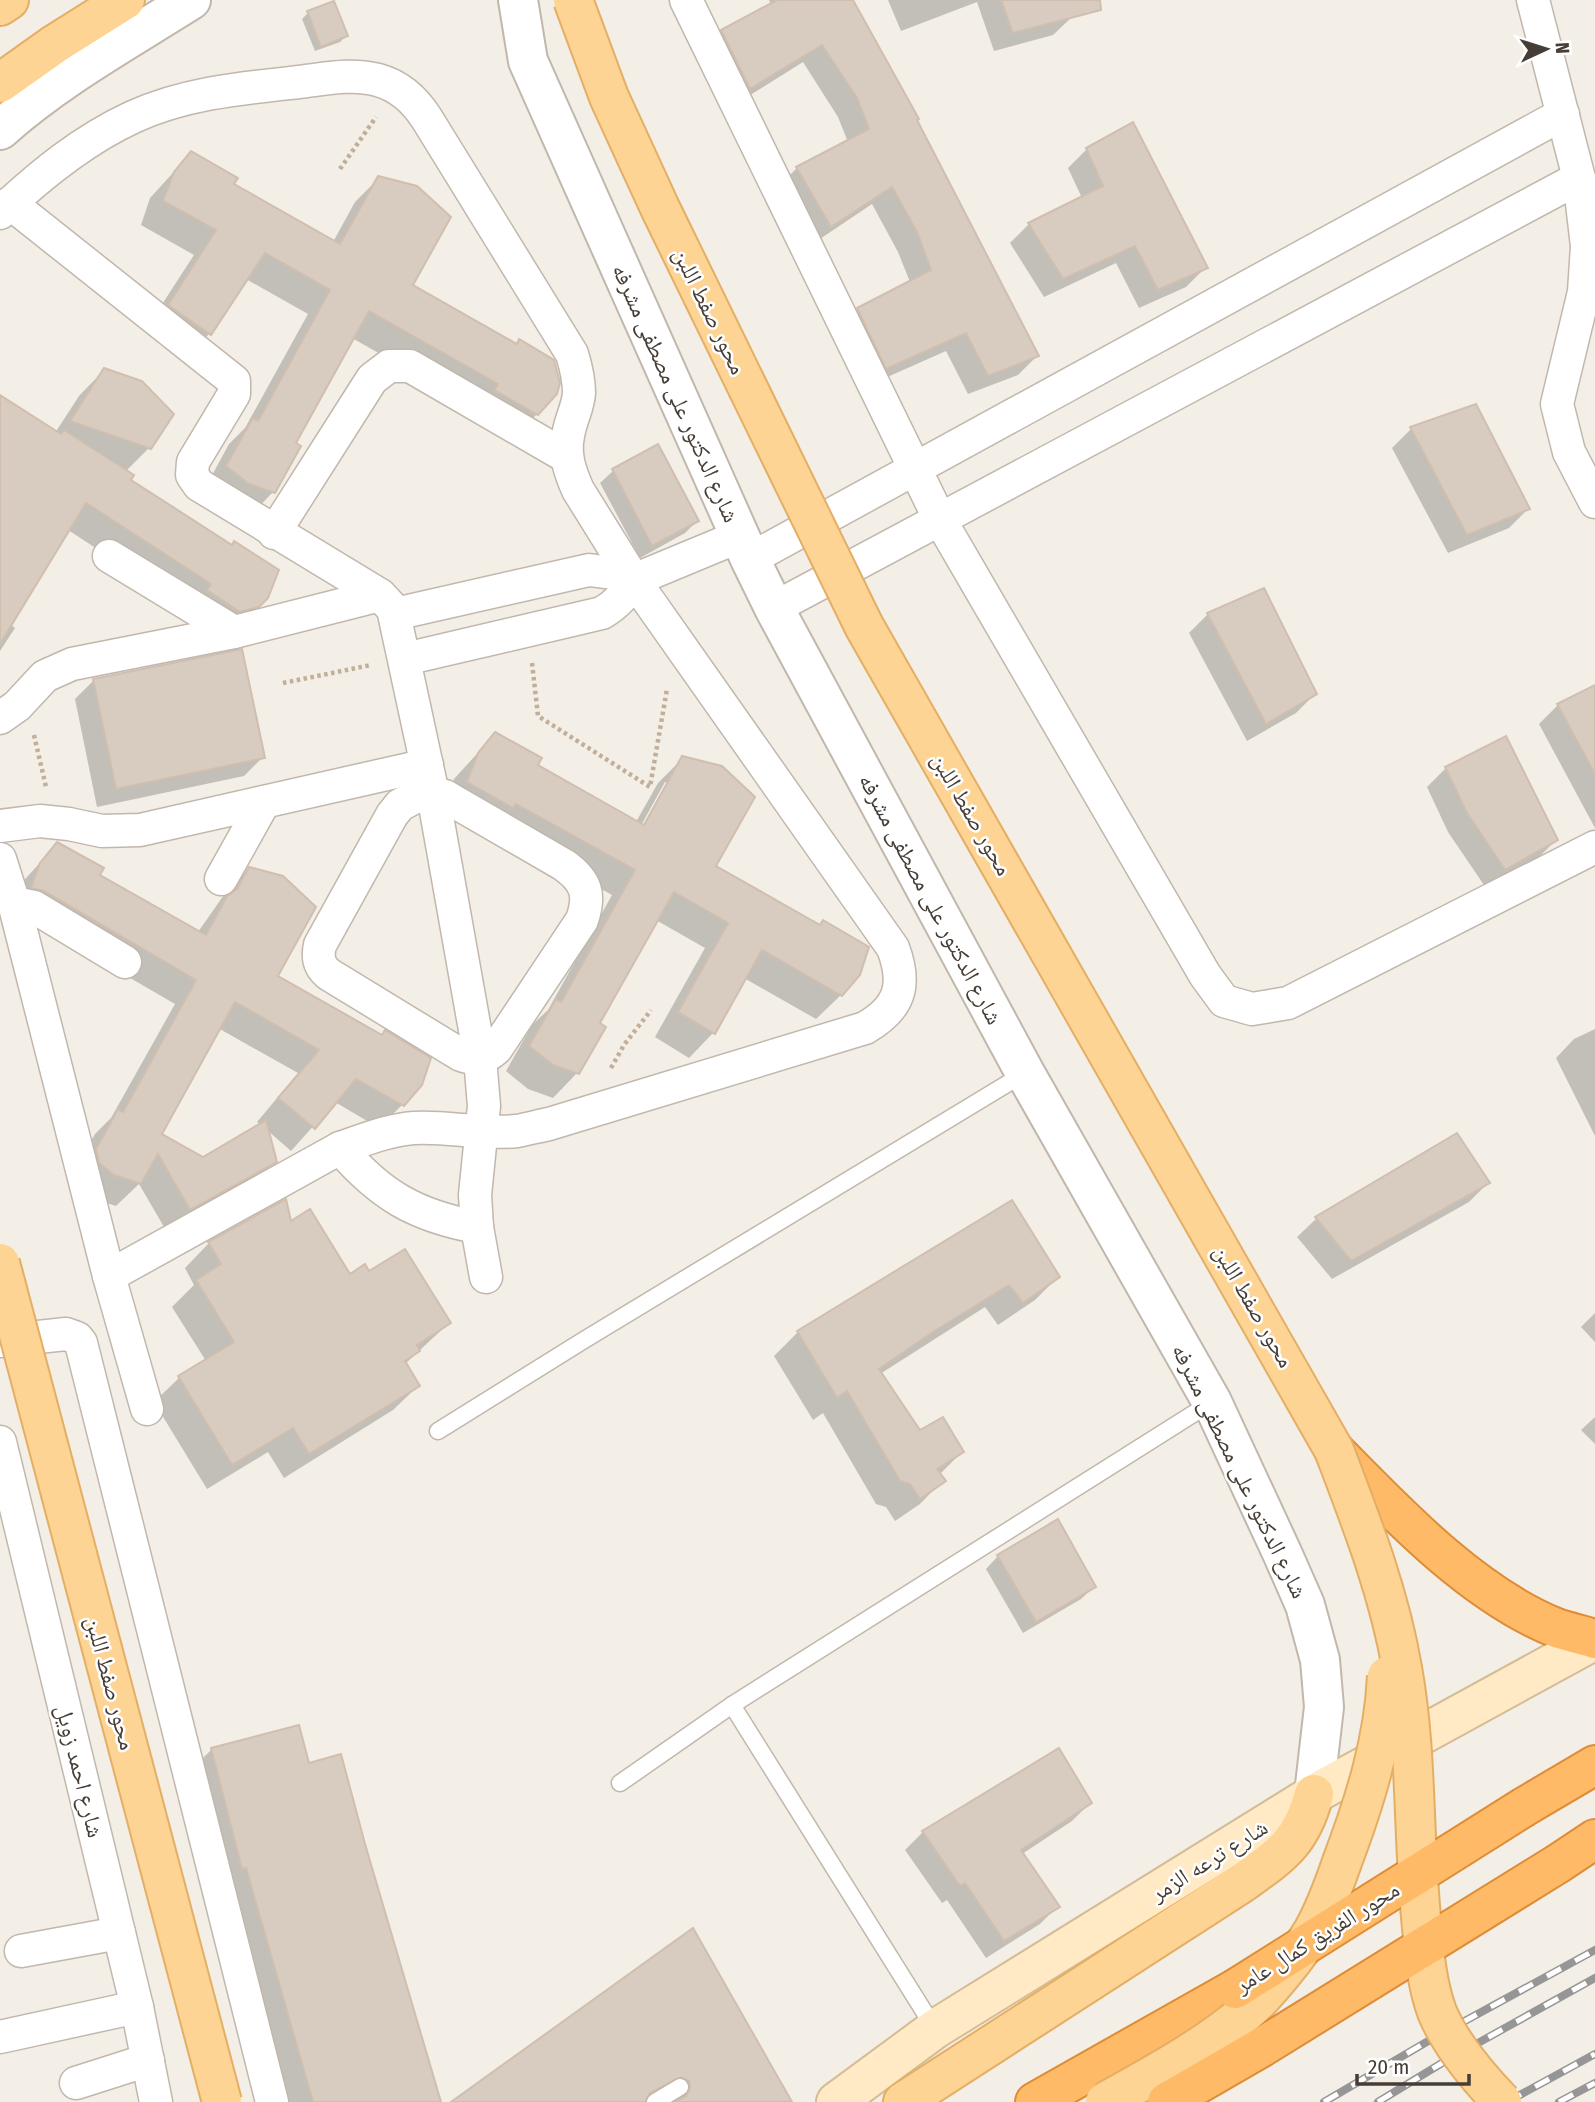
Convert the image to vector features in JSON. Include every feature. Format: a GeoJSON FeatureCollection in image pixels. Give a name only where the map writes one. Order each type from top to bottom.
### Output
{"type":"FeatureCollection","features":[{"type":"Feature","properties":{"kind":"highway"},"geometry":{"type":"LineString","coordinates":[[1334,1450],[1421,1535],[1479,1583],[1554,1627],[1595,1639]]}},
{"type":"Feature","properties":{"kind":"highway","name":"محور الفريق كمال عامر"},"geometry":{"type":"LineString","coordinates":[[1035,2102],[1236,1989],[1595,1765]]}},
{"type":"Feature","properties":{"kind":"highway"},"geometry":{"type":"LineString","coordinates":[[1167,2102],[1262,2048],[1595,1839]]}},
{"type":"Feature","properties":{"kind":"main road"},"geometry":{"type":"LineString","coordinates":[[0,5],[9,0]]}},
{"type":"Feature","properties":{"kind":"main road"},"geometry":{"type":"LineString","coordinates":[[0,83],[125,0]]}},
{"type":"Feature","properties":{"kind":"main road","name":"محور صفط اللبن"},"geometry":{"type":"LineString","coordinates":[[573,0],[609,97],[660,208],[864,626],[1334,1450],[1377,1566],[1391,1616],[1407,1698],[1426,1970],[1437,2012],[1460,2051],[1487,2087],[1503,2102]]}},
{"type":"Feature","properties":{"kind":"main road","name":"محور صفط اللبن"},"geometry":{"type":"LineString","coordinates":[[0,1263],[222,2102]]}},
{"type":"Feature","properties":{"kind":"main road","name":"محور صفط اللبن"},"geometry":{"type":"LineString","coordinates":[[1105,2102],[1168,2067],[1246,2012],[1273,1984],[1313,1932],[1361,1812],[1382,1735],[1391,1616]]}},
{"type":"Feature","properties":{"kind":"main road","name":"شارع ترعه الزمر"},"geometry":{"type":"LineString","coordinates":[[836,2102],[935,2029],[1314,1794],[1595,1639]]}},
{"type":"Feature","properties":{"kind":"main road"},"geometry":{"type":"LineString","coordinates":[[903,2102],[1278,1857],[1294,1841],[1308,1816],[1314,1794]]}},
{"type":"Feature","properties":{"kind":"street"},"geometry":{"type":"LineString","coordinates":[[0,130],[92,62],[191,0]]}},
{"type":"Feature","properties":{"kind":"street"},"geometry":{"type":"LineString","coordinates":[[496,0],[528,61]]}},
{"type":"Feature","properties":{"kind":"street","name":"شارع الدكتور على مصطفى مشرفه"},"geometry":{"type":"LineString","coordinates":[[518,0],[528,61],[774,608],[1025,1073],[1212,1402],[1305,1605],[1320,1660],[1324,1707],[1314,1794]]}},
{"type":"Feature","properties":{"kind":"street"},"geometry":{"type":"LineString","coordinates":[[686,0],[939,518],[1205,975],[1224,1001],[1252,1009],[1288,1003],[1594,848]]}},
{"type":"Feature","properties":{"kind":"street"},"geometry":{"type":"LineString","coordinates":[[1533,0],[1579,178],[1587,246],[1584,292],[1557,404],[1569,452],[1595,502]]}},
{"type":"Feature","properties":{"kind":"street"},"geometry":{"type":"LineString","coordinates":[[109,1276],[340,1148],[410,1128],[446,1127],[482,1131],[516,1131],[549,1124],[865,1028],[882,1018],[894,1003],[901,985],[900,966],[893,948],[634,580],[578,490],[567,457],[568,435],[579,394],[578,374],[572,354],[419,106],[397,87],[364,77],[347,76],[231,89],[182,100],[134,116],[89,140],[48,170],[5,208],[231,377],[235,385],[234,394],[193,462],[192,475],[199,485],[388,605],[405,659],[430,779],[480,1058],[484,1094],[482,1131],[475,1195],[477,1227],[486,1278]]}},
{"type":"Feature","properties":{"kind":"street"},"geometry":{"type":"LineString","coordinates":[[0,718],[17,706],[45,676],[72,664],[234,632],[589,570],[620,574],[634,580],[745,548],[916,470],[1563,114]]}},
{"type":"Feature","properties":{"kind":"street"},"geometry":{"type":"LineString","coordinates":[[774,608],[1579,178]]}},
{"type":"Feature","properties":{"kind":"street"},"geometry":{"type":"LineString","coordinates":[[274,533],[372,379],[389,366],[410,366],[567,457]]}},
{"type":"Feature","properties":{"kind":"street"},"geometry":{"type":"LineString","coordinates":[[109,556],[234,632]]}},
{"type":"Feature","properties":{"kind":"street"},"geometry":{"type":"LineString","coordinates":[[405,659],[602,613],[626,594],[634,580]]}},
{"type":"Feature","properties":{"kind":"street"},"geometry":{"type":"LineString","coordinates":[[0,826],[54,822],[102,831],[140,830],[264,802],[430,779]]}},
{"type":"Feature","properties":{"kind":"street"},"geometry":{"type":"LineString","coordinates":[[430,779],[444,796],[577,874],[585,888],[587,905],[582,920],[496,1049],[480,1058],[461,1055],[330,975],[323,970],[319,962],[320,944],[392,815],[400,805],[421,794],[430,779]]}},
{"type":"Feature","properties":{"kind":"street"},"geometry":{"type":"LineString","coordinates":[[221,879],[264,802]]}},
{"type":"Feature","properties":{"kind":"street"},"geometry":{"type":"LineString","coordinates":[[0,859],[14,904],[109,1276],[147,1409]]}},
{"type":"Feature","properties":{"kind":"street"},"geometry":{"type":"LineString","coordinates":[[14,904],[34,907],[125,962]]}},
{"type":"Feature","properties":{"kind":"street"},"geometry":{"type":"LineString","coordinates":[[340,1148],[387,1194],[415,1210],[445,1221],[477,1227]]}},
{"type":"Feature","properties":{"kind":"street"},"geometry":{"type":"LineString","coordinates":[[0,1341],[66,1335],[81,1343],[272,2102]]}},
{"type":"Feature","properties":{"kind":"street","name":"شارع احمد زويل"},"geometry":{"type":"LineString","coordinates":[[0,1442],[8,1509],[119,1933],[156,2102]]}},
{"type":"Feature","properties":{"kind":"street"},"geometry":{"type":"LineString","coordinates":[[21,1951],[119,1933]]}},
{"type":"Feature","properties":{"kind":"street"},"geometry":{"type":"LineString","coordinates":[[0,2037],[137,2007]]}},
{"type":"Feature","properties":{"kind":"street"},"geometry":{"type":"LineString","coordinates":[[76,2083],[148,2060]]}},
{"type":"Feature","properties":{"kind":"lane"},"geometry":{"type":"LineString","coordinates":[[438,1431],[1025,1073]]}},
{"type":"Feature","properties":{"kind":"lane"},"geometry":{"type":"LineString","coordinates":[[620,1783],[732,1705],[1212,1402]]}},
{"type":"Feature","properties":{"kind":"lane"},"geometry":{"type":"LineString","coordinates":[[732,1705],[935,2029]]}},
{"type":"Feature","properties":{"kind":"lane"},"geometry":{"type":"LineString","coordinates":[[655,2102],[680,2087]]}},
{"type":"Feature","properties":{"kind":"path"},"geometry":{"type":"LineString","coordinates":[[340,169],[397,87]]}},
{"type":"Feature","properties":{"kind":"path"},"geometry":{"type":"LineString","coordinates":[[528,631],[538,716],[650,787],[676,640]]}},
{"type":"Feature","properties":{"kind":"path"},"geometry":{"type":"LineString","coordinates":[[283,682],[405,659]]}},
{"type":"Feature","properties":{"kind":"path"},"geometry":{"type":"LineString","coordinates":[[25,696],[54,822]]}},
{"type":"Feature","properties":{"kind":"path"},"geometry":{"type":"LineString","coordinates":[[607,1107],[606,1090],[615,1059],[651,1010]]}},
{"type":"Feature","properties":{"kind":"building"},"geometry":{"type":"Polygon","coordinates":[[[777,0],[853,0],[919,119],[917,120],[1039,356],[988,376],[966,333],[886,369],[857,308],[931,270],[917,232],[892,187],[831,227],[796,167],[869,129],[857,98],[822,45],[750,89],[721,30],[777,0]]]}},
{"type":"Feature","properties":{"kind":"building"},"geometry":{"type":"Polygon","coordinates":[[[1001,0],[1100,0],[1101,10],[1013,33],[1001,0]]]}},
{"type":"Feature","properties":{"kind":"building"},"geometry":{"type":"Polygon","coordinates":[[[334,1],[348,36],[321,47],[307,11],[334,1]]]}},
{"type":"Feature","properties":{"kind":"building"},"geometry":{"type":"Polygon","coordinates":[[[1133,122],[1208,268],[1158,290],[1135,246],[1063,279],[1028,223],[1103,186],[1086,148],[1133,122]]]}},
{"type":"Feature","properties":{"kind":"building"},"geometry":{"type":"Polygon","coordinates":[[[191,151],[238,178],[234,184],[340,244],[378,176],[417,186],[451,217],[413,285],[517,344],[519,339],[554,360],[560,383],[557,394],[538,415],[494,390],[498,384],[369,311],[296,443],[301,446],[275,493],[249,484],[226,466],[253,418],[258,421],[330,290],[265,253],[211,335],[168,305],[216,230],[163,201],[174,172],[191,151]]]}},
{"type":"Feature","properties":{"kind":"building"},"geometry":{"type":"Polygon","coordinates":[[[104,368],[142,381],[174,414],[151,449],[70,421],[104,368]]]}},
{"type":"Feature","properties":{"kind":"building"},"geometry":{"type":"Polygon","coordinates":[[[0,395],[61,434],[64,430],[134,475],[131,480],[232,545],[234,541],[279,570],[268,598],[259,607],[240,612],[207,590],[211,584],[86,503],[0,644],[0,395]]]}},
{"type":"Feature","properties":{"kind":"building"},"geometry":{"type":"Polygon","coordinates":[[[1476,404],[1530,509],[1467,535],[1410,427],[1476,404]]]}},
{"type":"Feature","properties":{"kind":"building"},"geometry":{"type":"Polygon","coordinates":[[[658,444],[699,521],[652,546],[612,469],[658,444]]]}},
{"type":"Feature","properties":{"kind":"building"},"geometry":{"type":"Polygon","coordinates":[[[1264,588],[1317,694],[1266,724],[1207,613],[1264,588]]]}},
{"type":"Feature","properties":{"kind":"building"},"geometry":{"type":"Polygon","coordinates":[[[242,649],[265,758],[116,789],[93,679],[242,649]]]}},
{"type":"Feature","properties":{"kind":"building"},"geometry":{"type":"Polygon","coordinates":[[[1595,685],[1595,774],[1557,704],[1595,685]]]}},
{"type":"Feature","properties":{"kind":"building"},"geometry":{"type":"Polygon","coordinates":[[[495,732],[542,758],[538,765],[644,825],[682,756],[722,766],[755,797],[716,866],[820,925],[823,920],[869,947],[860,975],[842,996],[762,950],[715,1034],[678,1012],[728,923],[674,892],[600,1023],[606,1027],[579,1074],[553,1065],[529,1046],[556,999],[561,1002],[635,870],[516,804],[513,808],[467,782],[478,753],[495,732]]]}},
{"type":"Feature","properties":{"kind":"building"},"geometry":{"type":"Polygon","coordinates":[[[1506,736],[1558,840],[1505,870],[1467,813],[1445,767],[1506,736]]]}},
{"type":"Feature","properties":{"kind":"building"},"geometry":{"type":"Polygon","coordinates":[[[57,842],[104,868],[100,875],[206,935],[227,896],[237,889],[249,867],[283,876],[316,907],[278,976],[382,1035],[385,1030],[431,1058],[422,1085],[404,1106],[356,1079],[315,1129],[278,1098],[319,1050],[235,1002],[162,1134],[203,1157],[266,1120],[277,1162],[190,1210],[158,1154],[141,1184],[114,1175],[99,1163],[96,1149],[118,1109],[123,1112],[196,980],[44,891],[31,888],[40,863],[57,842]]]}},
{"type":"Feature","properties":{"kind":"building"},"geometry":{"type":"Polygon","coordinates":[[[1457,1133],[1490,1183],[1351,1261],[1315,1217],[1457,1133]]]}},
{"type":"Feature","properties":{"kind":"building"},"geometry":{"type":"Polygon","coordinates":[[[286,1199],[291,1221],[310,1209],[350,1274],[365,1264],[369,1271],[405,1249],[451,1323],[417,1345],[420,1351],[405,1361],[420,1386],[309,1454],[293,1428],[232,1465],[178,1376],[234,1342],[196,1280],[221,1264],[208,1242],[286,1199]]]}},
{"type":"Feature","properties":{"kind":"building"},"geometry":{"type":"Polygon","coordinates":[[[1012,1200],[1060,1277],[1023,1303],[1009,1285],[879,1369],[920,1430],[943,1417],[964,1452],[937,1469],[946,1481],[920,1499],[910,1484],[900,1481],[847,1391],[837,1398],[797,1331],[1012,1200]]]}},
{"type":"Feature","properties":{"kind":"building"},"geometry":{"type":"Polygon","coordinates":[[[1058,1519],[1096,1587],[1036,1622],[997,1555],[1058,1519]]]}},
{"type":"Feature","properties":{"kind":"building"},"geometry":{"type":"Polygon","coordinates":[[[299,1725],[309,1763],[341,1754],[441,2102],[313,2102],[246,1868],[242,1869],[211,1748],[299,1725]]]}},
{"type":"Feature","properties":{"kind":"building"},"geometry":{"type":"Polygon","coordinates":[[[1059,1748],[1092,1803],[1021,1850],[1060,1907],[1004,1941],[965,1883],[960,1886],[922,1831],[1059,1748]]]}},
{"type":"Feature","properties":{"kind":"building"},"geometry":{"type":"Polygon","coordinates":[[[693,1928],[792,2102],[675,2102],[686,2096],[690,2088],[689,2081],[681,2077],[650,2093],[645,2102],[451,2102],[693,1928]]]}},
{"type":"Feature","properties":{"kind":"railway"},"geometry":{"type":"LineString","coordinates":[[1324,2102],[1430,2040],[1595,1950]]}},
{"type":"Feature","properties":{"kind":"railway"},"geometry":{"type":"LineString","coordinates":[[1378,2102],[1442,2063],[1595,1978]]}},
{"type":"Feature","properties":{"kind":"railway"},"geometry":{"type":"LineString","coordinates":[[1507,2102],[1595,2054]]}},
{"type":"Feature","properties":{"kind":"railway"},"geometry":{"type":"LineString","coordinates":[[1559,2102],[1595,2083]]}}]}
